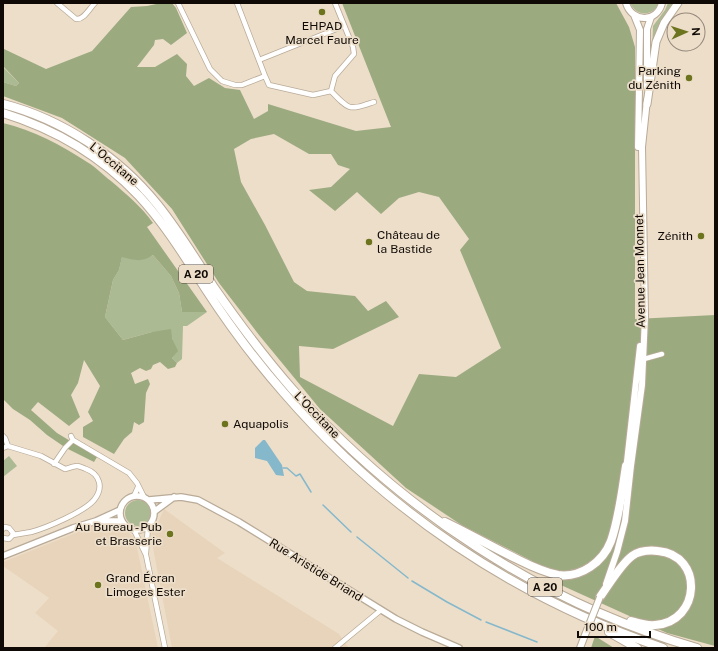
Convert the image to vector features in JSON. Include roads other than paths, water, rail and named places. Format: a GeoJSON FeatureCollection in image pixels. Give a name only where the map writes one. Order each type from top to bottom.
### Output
{"type":"FeatureCollection","features":[{"type":"Feature","properties":{"kind":"highway","name":"L'Occitane"},"geometry":{"type":"LineString","coordinates":[[3,104],[33,114],[84,140],[103,153],[134,180],[155,202],[175,228],[244,330],[261,353],[293,390],[327,427],[366,464],[423,511],[457,535],[511,568],[577,604],[645,631],[697,648]]}},
{"type":"Feature","properties":{"kind":"highway","name":"L'Occitane"},"geometry":{"type":"LineString","coordinates":[[3,113],[54,133],[89,153],[117,175],[140,197],[166,229],[226,320],[263,368],[321,434],[360,471],[428,526],[464,552],[532,592],[614,630],[663,648]]}},
{"type":"Feature","properties":{"kind":"highway"},"geometry":{"type":"LineString","coordinates":[[423,511],[540,570],[559,575],[573,575],[596,563],[603,555],[611,541],[626,466]]}},
{"type":"Feature","properties":{"kind":"highway"},"geometry":{"type":"LineString","coordinates":[[600,597],[622,565],[638,553],[651,550],[665,551],[673,554],[681,560],[687,569],[691,582],[691,595],[680,614],[670,622],[655,625],[640,624],[625,619],[610,617]]}},
{"type":"Feature","properties":{"kind":"highway"},"geometry":{"type":"LineString","coordinates":[[584,617],[637,648]]}},
{"type":"Feature","properties":{"kind":"highway"},"geometry":{"type":"LineString","coordinates":[[623,641],[632,648]]}},
{"type":"Feature","properties":{"kind":"main road","name":"Avenue Jean Monnet"},"geometry":{"type":"LineString","coordinates":[[622,528],[622,509],[626,466],[641,343],[638,217],[640,30],[634,15],[626,3]]}},
{"type":"Feature","properties":{"kind":"main road"},"geometry":{"type":"LineString","coordinates":[[634,15],[645,18],[651,17],[660,10],[662,3]]}},
{"type":"Feature","properties":{"kind":"main road"},"geometry":{"type":"LineString","coordinates":[[647,104],[656,42],[664,23],[678,3]]}},
{"type":"Feature","properties":{"kind":"main road","name":"Avenue Jean Monnet"},"geometry":{"type":"LineString","coordinates":[[580,648],[610,574],[625,521],[642,386],[645,306],[642,217],[642,147],[647,104],[647,29],[651,17]]}},
{"type":"Feature","properties":{"kind":"street"},"geometry":{"type":"LineString","coordinates":[[57,3],[78,20],[82,18],[95,3]]}},
{"type":"Feature","properties":{"kind":"street"},"geometry":{"type":"LineString","coordinates":[[178,3],[210,69],[222,81],[234,85],[242,85],[265,76]]}},
{"type":"Feature","properties":{"kind":"street"},"geometry":{"type":"LineString","coordinates":[[237,3],[269,85],[313,95],[331,91]]}},
{"type":"Feature","properties":{"kind":"street"},"geometry":{"type":"LineString","coordinates":[[331,91],[335,76],[354,54],[353,47],[335,3]]}},
{"type":"Feature","properties":{"kind":"street"},"geometry":{"type":"LineString","coordinates":[[259,60],[344,26]]}},
{"type":"Feature","properties":{"kind":"street"},"geometry":{"type":"LineString","coordinates":[[331,91],[344,105],[355,108],[374,102]]}},
{"type":"Feature","properties":{"kind":"street"},"geometry":{"type":"LineString","coordinates":[[644,359],[662,354]]}},
{"type":"Feature","properties":{"kind":"street"},"geometry":{"type":"LineString","coordinates":[[3,436],[8,446]]}},
{"type":"Feature","properties":{"kind":"street"},"geometry":{"type":"LineString","coordinates":[[54,464],[72,438],[91,452],[123,468],[134,478],[138,487],[153,505],[155,511],[154,517],[148,526],[144,529],[134,530],[125,525],[122,521],[120,510]]}},
{"type":"Feature","properties":{"kind":"street"},"geometry":{"type":"LineString","coordinates":[[3,448],[8,446],[40,456],[65,469],[78,466],[89,470],[98,478],[101,485],[99,494],[93,502],[80,510],[57,522],[31,532],[13,535],[9,539],[3,538]]}},
{"type":"Feature","properties":{"kind":"street"},"geometry":{"type":"LineString","coordinates":[[3,556],[73,528],[96,521],[120,510],[125,501],[134,496],[138,487]]}},
{"type":"Feature","properties":{"kind":"street"},"geometry":{"type":"LineString","coordinates":[[134,496],[146,498]]}},
{"type":"Feature","properties":{"kind":"street"},"geometry":{"type":"LineString","coordinates":[[155,511],[174,497]]}},
{"type":"Feature","properties":{"kind":"street","name":"Rue Aristide Briand"},"geometry":{"type":"LineString","coordinates":[[146,498],[192,498],[207,505],[243,525],[381,610],[422,632],[459,648]]}},
{"type":"Feature","properties":{"kind":"street"},"geometry":{"type":"LineString","coordinates":[[96,521],[122,521]]}},
{"type":"Feature","properties":{"kind":"street"},"geometry":{"type":"LineString","coordinates":[[146,555],[148,526]]}},
{"type":"Feature","properties":{"kind":"street"},"geometry":{"type":"LineString","coordinates":[[3,529],[5,527],[9,528],[12,530],[13,535]]}},
{"type":"Feature","properties":{"kind":"street"},"geometry":{"type":"LineString","coordinates":[[134,530],[146,555],[165,648]]}},
{"type":"Feature","properties":{"kind":"street"},"geometry":{"type":"LineString","coordinates":[[335,648],[381,610]]}},
{"type":"Feature","properties":{"kind":"water"},"geometry":{"type":"Polygon","coordinates":[[[263,440],[265,440],[282,465],[284,476],[276,475],[267,461],[255,458],[255,448],[263,440]]]}},
{"type":"Feature","properties":{"kind":"waterway"},"geometry":{"type":"LineString","coordinates":[[283,468],[287,468],[296,476],[300,474],[311,492]]}},
{"type":"Feature","properties":{"kind":"waterway"},"geometry":{"type":"LineString","coordinates":[[323,505],[351,532]]}},
{"type":"Feature","properties":{"kind":"waterway"},"geometry":{"type":"LineString","coordinates":[[357,537],[408,578]]}},
{"type":"Feature","properties":{"kind":"waterway"},"geometry":{"type":"LineString","coordinates":[[412,581],[481,620]]}},
{"type":"Feature","properties":{"kind":"waterway"},"geometry":{"type":"LineString","coordinates":[[486,622],[537,642]]}},
{"type":"Feature","properties":{"kind":"place","name":"EHPAD Marcel Faure"},"geometry":{"type":"Point","coordinates":[322,12]}},
{"type":"Feature","properties":{"kind":"place","name":"Parking du Zénith"},"geometry":{"type":"Point","coordinates":[689,78]}},
{"type":"Feature","properties":{"kind":"place","name":"Zénith"},"geometry":{"type":"Point","coordinates":[701,236]}},
{"type":"Feature","properties":{"kind":"place","name":"Château de la Bastide"},"geometry":{"type":"Point","coordinates":[369,242]}},
{"type":"Feature","properties":{"kind":"place","name":"Aquapolis"},"geometry":{"type":"Point","coordinates":[225,424]}},
{"type":"Feature","properties":{"kind":"place","name":"Au Bureau - Pub et Brasserie"},"geometry":{"type":"Point","coordinates":[170,534]}},
{"type":"Feature","properties":{"kind":"place","name":"Grand Écran Limoges Ester"},"geometry":{"type":"Point","coordinates":[98,585]}}]}
